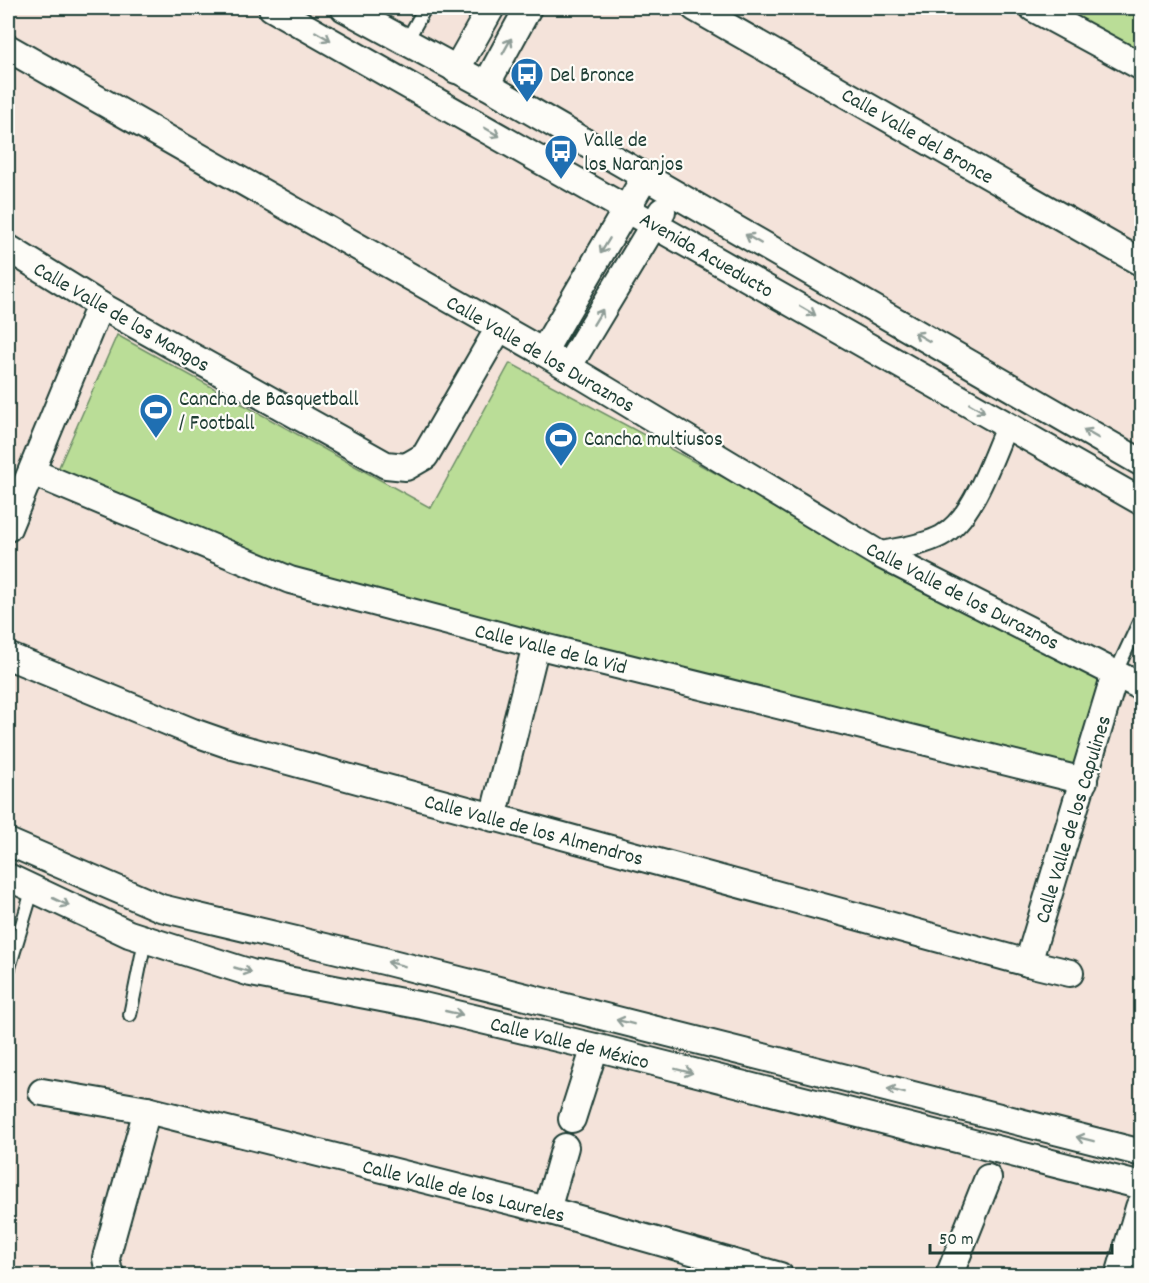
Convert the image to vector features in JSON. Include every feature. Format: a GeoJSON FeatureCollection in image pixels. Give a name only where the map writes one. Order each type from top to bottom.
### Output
{"type":"FeatureCollection","features":[{"type":"Feature","properties":{"kind":"street","name":"Avenida Acueducto"},"geometry":{"type":"LineString","coordinates":[[272,8],[1142,502]]}},
{"type":"Feature","properties":{"kind":"street","name":"Avenida Acueducto"},"geometry":{"type":"LineString","coordinates":[[344,8],[486,85],[1142,463]]}},
{"type":"Feature","properties":{"kind":"street"},"geometry":{"type":"LineString","coordinates":[[456,70],[491,8]]}},
{"type":"Feature","properties":{"kind":"street"},"geometry":{"type":"LineString","coordinates":[[486,85],[528,8]]}},
{"type":"Feature","properties":{"kind":"street","name":"Calle Valle del Bronce"},"geometry":{"type":"LineString","coordinates":[[695,8],[1142,263]]}},
{"type":"Feature","properties":{"kind":"street"},"geometry":{"type":"LineString","coordinates":[[1033,8],[1142,67]]}},
{"type":"Feature","properties":{"kind":"street","name":"Calle Valle de los Duraznos"},"geometry":{"type":"LineString","coordinates":[[9,54],[543,352],[877,553],[1142,687]]}},
{"type":"Feature","properties":{"kind":"street"},"geometry":{"type":"LineString","coordinates":[[543,352],[645,177]]}},
{"type":"Feature","properties":{"kind":"street"},"geometry":{"type":"LineString","coordinates":[[568,368],[654,223],[674,194]]}},
{"type":"Feature","properties":{"kind":"street","name":"Calle Valle de los Mangos"},"geometry":{"type":"LineString","coordinates":[[8,248],[100,305],[386,465],[406,467],[425,456],[499,328]]}},
{"type":"Feature","properties":{"kind":"street"},"geometry":{"type":"LineString","coordinates":[[8,528],[100,305]]}},
{"type":"Feature","properties":{"kind":"street"},"geometry":{"type":"LineString","coordinates":[[877,553],[941,536],[961,519],[978,489],[1007,425]]}},
{"type":"Feature","properties":{"kind":"street","name":"Calle Valle de la Vid"},"geometry":{"type":"LineString","coordinates":[[32,472],[290,580],[536,645],[1084,781]]}},
{"type":"Feature","properties":{"kind":"street"},"geometry":{"type":"LineString","coordinates":[[494,818],[536,645]]}},
{"type":"Feature","properties":{"kind":"street","name":"Calle Valle de los Almendros"},"geometry":{"type":"LineString","coordinates":[[8,656],[193,732],[233,746],[1070,973]]}},
{"type":"Feature","properties":{"kind":"street","name":"Calle Valle de los Capulines"},"geometry":{"type":"LineString","coordinates":[[1028,963],[1115,674]]}},
{"type":"Feature","properties":{"kind":"street","name":"Calle Valle de México"},"geometry":{"type":"LineString","coordinates":[[8,842],[161,908],[432,973],[1142,1153]]}},
{"type":"Feature","properties":{"kind":"street","name":"Calle Valle de México"},"geometry":{"type":"LineString","coordinates":[[8,877],[129,934],[251,973],[423,1006],[595,1047],[1142,1186]]}},
{"type":"Feature","properties":{"kind":"street"},"geometry":{"type":"LineString","coordinates":[[423,1006],[432,973]]}},
{"type":"Feature","properties":{"kind":"street"},"geometry":{"type":"LineString","coordinates":[[572,1119],[595,1047]]}},
{"type":"Feature","properties":{"kind":"street","name":"Calle Valle de los Laureles"},"geometry":{"type":"LineString","coordinates":[[42,1092],[147,1110],[546,1210],[780,1275]]}},
{"type":"Feature","properties":{"kind":"street"},"geometry":{"type":"LineString","coordinates":[[109,1267],[147,1110]]}},
{"type":"Feature","properties":{"kind":"street"},"geometry":{"type":"LineString","coordinates":[[546,1210],[565,1147]]}},
{"type":"Feature","properties":{"kind":"street"},"geometry":{"type":"LineString","coordinates":[[949,1275],[988,1178]]}},
{"type":"Feature","properties":{"kind":"street"},"geometry":{"type":"LineString","coordinates":[[1122,1275],[1142,1208]]}},
{"type":"Feature","properties":{"kind":"lane"},"geometry":{"type":"LineString","coordinates":[[406,42],[425,8]]}},
{"type":"Feature","properties":{"kind":"lane"},"geometry":{"type":"LineString","coordinates":[[1115,674],[1142,616]]}},
{"type":"Feature","properties":{"kind":"lane"},"geometry":{"type":"LineString","coordinates":[[8,971],[33,888]]}},
{"type":"Feature","properties":{"kind":"lane"},"geometry":{"type":"LineString","coordinates":[[129,1015],[145,940]]}},
{"type":"Feature","properties":{"kind":"green space"},"geometry":{"type":"Polygon","coordinates":[[[1058,8],[1138,8],[1141,10],[1141,53],[1058,8]]]}},
{"type":"Feature","properties":{"kind":"green space"},"geometry":{"type":"Polygon","coordinates":[[[117,335],[431,508],[510,363],[1109,684],[1071,769],[547,638],[296,570],[55,476],[117,335]]]}},
{"type":"Feature","properties":{"kind":"place","name":"Del Bronce"},"geometry":{"type":"Point","coordinates":[527,103]}},
{"type":"Feature","properties":{"kind":"place","name":"Valle de los Naranjos"},"geometry":{"type":"Point","coordinates":[561,180]}},
{"type":"Feature","properties":{"kind":"place","name":"Cancha de Basquetball / Football"},"geometry":{"type":"Point","coordinates":[156,439]}},
{"type":"Feature","properties":{"kind":"place","name":"Cancha multiusos"},"geometry":{"type":"Point","coordinates":[561,467]}}]}
